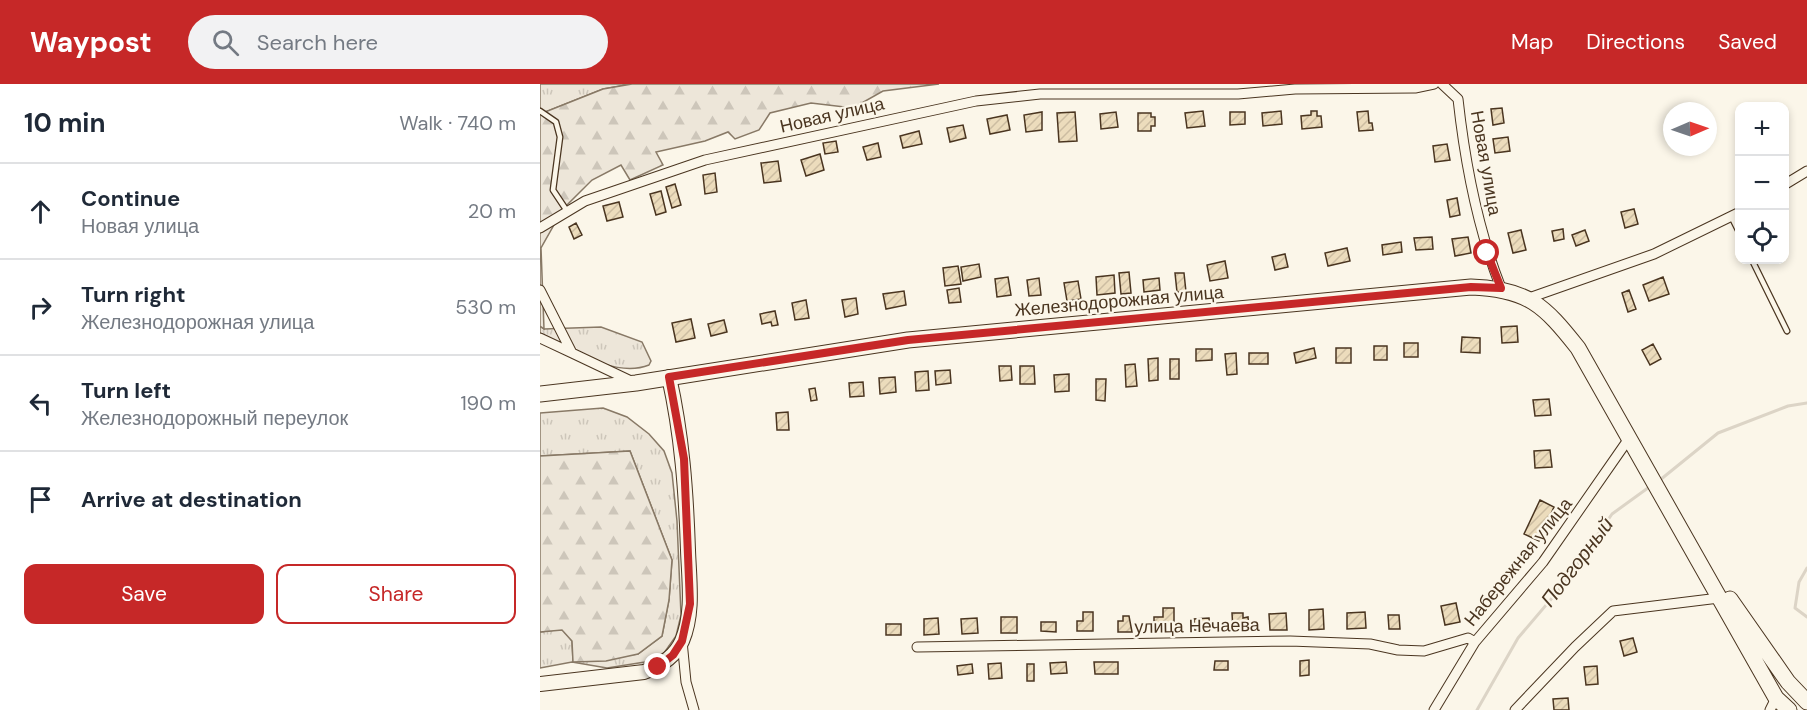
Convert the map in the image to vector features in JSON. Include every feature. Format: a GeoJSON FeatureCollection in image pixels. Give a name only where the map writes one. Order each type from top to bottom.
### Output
{"type":"FeatureCollection","features":[{"type":"Feature","properties":{"kind":"main road","name":"Железнодорожная улица"},"geometry":{"type":"LineString","coordinates":[[540,394],[636,383],[908,340],[1471,287],[1501,288],[1529,298],[1555,319],[1578,348],[1674,518]]}},
{"type":"Feature","properties":{"kind":"main road"},"geometry":{"type":"LineString","coordinates":[[540,684],[644,672],[658,667],[673,655],[682,641],[690,604],[687,496],[678,417],[669,377]]}},
{"type":"Feature","properties":{"kind":"main road"},"geometry":{"type":"LineString","coordinates":[[1674,518],[1719,598],[1773,704],[1789,710]]}},
{"type":"Feature","properties":{"kind":"main road"},"geometry":{"type":"LineString","coordinates":[[1674,518],[1802,689],[1807,702]]}},
{"type":"Feature","properties":{"kind":"street","name":"Новая улица"},"geometry":{"type":"LineString","coordinates":[[540,228],[585,201],[705,160],[976,100],[1040,94],[1238,94],[1306,89],[1415,88],[1434,84]]}},
{"type":"Feature","properties":{"kind":"street","name":"Новая улица"},"geometry":{"type":"LineString","coordinates":[[1442,84],[1458,99],[1464,154],[1487,253],[1501,288]]}},
{"type":"Feature","properties":{"kind":"street"},"geometry":{"type":"LineString","coordinates":[[1789,182],[1807,171]]}},
{"type":"Feature","properties":{"kind":"street"},"geometry":{"type":"LineString","coordinates":[[1529,298],[1654,254],[1735,214]]}},
{"type":"Feature","properties":{"kind":"street"},"geometry":{"type":"LineString","coordinates":[[540,290],[572,353]]}},
{"type":"Feature","properties":{"kind":"street"},"geometry":{"type":"LineString","coordinates":[[540,338],[636,383]]}},
{"type":"Feature","properties":{"kind":"street","name":"Набережная улица"},"geometry":{"type":"LineString","coordinates":[[1434,710],[1475,642],[1543,562],[1630,437]]}},
{"type":"Feature","properties":{"kind":"street"},"geometry":{"type":"LineString","coordinates":[[1515,710],[1613,611],[1719,598]]}},
{"type":"Feature","properties":{"kind":"street","name":"улица Нечаева"},"geometry":{"type":"LineString","coordinates":[[917,647],[1290,641],[1370,644],[1398,650],[1424,651],[1468,639],[1475,642]]}},
{"type":"Feature","properties":{"kind":"street"},"geometry":{"type":"LineString","coordinates":[[682,641],[686,682],[694,710]]}},
{"type":"Feature","properties":{"kind":"lane"},"geometry":{"type":"LineString","coordinates":[[540,111],[556,122],[560,137],[553,190],[567,211]]}},
{"type":"Feature","properties":{"kind":"lane"},"geometry":{"type":"LineString","coordinates":[[1754,264],[1787,331]]}},
{"type":"Feature","properties":{"kind":"green space"},"geometry":{"type":"Polygon","coordinates":[[[540,84],[632,84],[603,89],[540,114],[540,84]]]}},
{"type":"Feature","properties":{"kind":"green space"},"geometry":{"type":"Polygon","coordinates":[[[632,84],[939,84],[883,91],[853,108],[811,103],[770,113],[759,130],[735,139],[728,132],[705,141],[656,152],[663,165],[630,180],[621,165],[592,180],[563,209],[541,248],[544,329],[540,326],[540,114],[603,89],[632,84]]]}},
{"type":"Feature","properties":{"kind":"green space"},"geometry":{"type":"Polygon","coordinates":[[[540,326],[544,329],[601,327],[642,342],[651,361],[649,365],[636,368],[607,365],[540,333],[540,326]]]}},
{"type":"Feature","properties":{"kind":"green space"},"geometry":{"type":"Polygon","coordinates":[[[603,408],[627,417],[649,434],[664,451],[672,473],[677,521],[681,615],[676,636],[664,653],[645,662],[607,668],[572,662],[540,668],[540,632],[562,629],[572,641],[573,662],[638,654],[662,636],[669,600],[672,560],[630,451],[540,456],[540,413],[603,408]]]}},
{"type":"Feature","properties":{"kind":"green space"},"geometry":{"type":"Polygon","coordinates":[[[630,451],[672,560],[669,600],[662,636],[638,654],[606,661],[573,662],[572,641],[562,630],[540,632],[540,456],[630,451]]]}},
{"type":"Feature","properties":{"kind":"building"},"geometry":{"type":"Polygon","coordinates":[[[1502,108],[1504,123],[1493,125],[1491,109],[1502,108]]]}},
{"type":"Feature","properties":{"kind":"building"},"geometry":{"type":"Polygon","coordinates":[[[1203,111],[1205,126],[1187,128],[1185,113],[1203,111]]]}},
{"type":"Feature","properties":{"kind":"building"},"geometry":{"type":"Polygon","coordinates":[[[1281,111],[1282,124],[1263,126],[1262,113],[1281,111]]]}},
{"type":"Feature","properties":{"kind":"building"},"geometry":{"type":"Polygon","coordinates":[[[1311,111],[1317,111],[1317,116],[1321,116],[1322,127],[1302,129],[1301,116],[1311,115],[1311,111]]]}},
{"type":"Feature","properties":{"kind":"building"},"geometry":{"type":"Polygon","coordinates":[[[1368,111],[1369,123],[1372,123],[1373,130],[1359,131],[1357,112],[1368,111]]]}},
{"type":"Feature","properties":{"kind":"building"},"geometry":{"type":"Polygon","coordinates":[[[1042,112],[1042,130],[1026,132],[1024,115],[1042,112]]]}},
{"type":"Feature","properties":{"kind":"building"},"geometry":{"type":"Polygon","coordinates":[[[1075,112],[1077,141],[1059,142],[1057,113],[1075,112]]]}},
{"type":"Feature","properties":{"kind":"building"},"geometry":{"type":"Polygon","coordinates":[[[1116,112],[1118,127],[1101,129],[1100,114],[1116,112]]]}},
{"type":"Feature","properties":{"kind":"building"},"geometry":{"type":"Polygon","coordinates":[[[1230,112],[1245,112],[1245,124],[1230,125],[1230,112]]]}},
{"type":"Feature","properties":{"kind":"building"},"geometry":{"type":"Polygon","coordinates":[[[1138,113],[1151,113],[1151,117],[1155,117],[1155,126],[1151,126],[1151,131],[1138,131],[1138,113]]]}},
{"type":"Feature","properties":{"kind":"building"},"geometry":{"type":"Polygon","coordinates":[[[1007,115],[1010,130],[990,134],[987,119],[1007,115]]]}},
{"type":"Feature","properties":{"kind":"building"},"geometry":{"type":"Polygon","coordinates":[[[963,125],[966,138],[950,142],[947,128],[963,125]]]}},
{"type":"Feature","properties":{"kind":"building"},"geometry":{"type":"Polygon","coordinates":[[[919,131],[922,144],[903,148],[900,136],[919,131]]]}},
{"type":"Feature","properties":{"kind":"building"},"geometry":{"type":"Polygon","coordinates":[[[1508,137],[1510,151],[1495,153],[1493,139],[1508,137]]]}},
{"type":"Feature","properties":{"kind":"building"},"geometry":{"type":"Polygon","coordinates":[[[836,141],[838,152],[825,154],[823,143],[836,141]]]}},
{"type":"Feature","properties":{"kind":"building"},"geometry":{"type":"Polygon","coordinates":[[[878,143],[881,157],[867,160],[863,147],[878,143]]]}},
{"type":"Feature","properties":{"kind":"building"},"geometry":{"type":"Polygon","coordinates":[[[1447,144],[1450,160],[1435,162],[1433,146],[1447,144]]]}},
{"type":"Feature","properties":{"kind":"building"},"geometry":{"type":"Polygon","coordinates":[[[820,154],[824,170],[806,176],[801,160],[820,154]]]}},
{"type":"Feature","properties":{"kind":"building"},"geometry":{"type":"Polygon","coordinates":[[[778,161],[781,181],[764,183],[761,163],[778,161]]]}},
{"type":"Feature","properties":{"kind":"building"},"geometry":{"type":"Polygon","coordinates":[[[715,173],[717,192],[705,194],[703,175],[715,173]]]}},
{"type":"Feature","properties":{"kind":"building"},"geometry":{"type":"Polygon","coordinates":[[[675,184],[681,205],[672,208],[666,187],[675,184]]]}},
{"type":"Feature","properties":{"kind":"building"},"geometry":{"type":"Polygon","coordinates":[[[661,191],[666,212],[656,215],[650,194],[661,191]]]}},
{"type":"Feature","properties":{"kind":"building"},"geometry":{"type":"Polygon","coordinates":[[[1457,198],[1460,215],[1450,217],[1447,200],[1457,198]]]}},
{"type":"Feature","properties":{"kind":"building"},"geometry":{"type":"Polygon","coordinates":[[[619,202],[623,217],[607,221],[603,206],[619,202]]]}},
{"type":"Feature","properties":{"kind":"building"},"geometry":{"type":"Polygon","coordinates":[[[1634,209],[1638,224],[1625,228],[1621,212],[1634,209]]]}},
{"type":"Feature","properties":{"kind":"building"},"geometry":{"type":"Polygon","coordinates":[[[576,223],[582,235],[574,239],[569,227],[576,223]]]}},
{"type":"Feature","properties":{"kind":"building"},"geometry":{"type":"Polygon","coordinates":[[[1563,229],[1564,239],[1554,241],[1552,231],[1563,229]]]}},
{"type":"Feature","properties":{"kind":"building"},"geometry":{"type":"Polygon","coordinates":[[[1521,230],[1526,250],[1513,253],[1508,233],[1521,230]]]}},
{"type":"Feature","properties":{"kind":"building"},"geometry":{"type":"Polygon","coordinates":[[[1585,230],[1589,241],[1576,246],[1572,235],[1585,230]]]}},
{"type":"Feature","properties":{"kind":"building"},"geometry":{"type":"Polygon","coordinates":[[[1432,237],[1433,249],[1416,250],[1414,238],[1432,237]]]}},
{"type":"Feature","properties":{"kind":"building"},"geometry":{"type":"Polygon","coordinates":[[[1468,237],[1471,253],[1455,256],[1452,239],[1468,237]]]}},
{"type":"Feature","properties":{"kind":"building"},"geometry":{"type":"Polygon","coordinates":[[[1401,242],[1402,252],[1383,255],[1382,245],[1401,242]]]}},
{"type":"Feature","properties":{"kind":"building"},"geometry":{"type":"Polygon","coordinates":[[[1347,248],[1350,261],[1328,266],[1325,253],[1347,248]]]}},
{"type":"Feature","properties":{"kind":"building"},"geometry":{"type":"Polygon","coordinates":[[[1285,254],[1288,267],[1275,270],[1272,257],[1285,254]]]}},
{"type":"Feature","properties":{"kind":"building"},"geometry":{"type":"Polygon","coordinates":[[[1225,261],[1228,278],[1210,281],[1207,265],[1225,261]]]}},
{"type":"Feature","properties":{"kind":"building"},"geometry":{"type":"Polygon","coordinates":[[[979,264],[981,277],[963,281],[961,267],[979,264]]]}},
{"type":"Feature","properties":{"kind":"building"},"geometry":{"type":"Polygon","coordinates":[[[958,266],[961,284],[945,286],[943,268],[958,266]]]}},
{"type":"Feature","properties":{"kind":"building"},"geometry":{"type":"Polygon","coordinates":[[[1129,272],[1131,293],[1121,294],[1119,273],[1129,272]]]}},
{"type":"Feature","properties":{"kind":"building"},"geometry":{"type":"Polygon","coordinates":[[[1175,273],[1184,273],[1186,292],[1177,292],[1175,273]]]}},
{"type":"Feature","properties":{"kind":"building"},"geometry":{"type":"Polygon","coordinates":[[[1114,275],[1115,293],[1097,295],[1096,277],[1114,275]]]}},
{"type":"Feature","properties":{"kind":"building"},"geometry":{"type":"Polygon","coordinates":[[[1008,277],[1011,295],[997,297],[995,279],[1008,277]]]}},
{"type":"Feature","properties":{"kind":"building"},"geometry":{"type":"Polygon","coordinates":[[[1663,277],[1669,294],[1649,301],[1643,285],[1663,277]]]}},
{"type":"Feature","properties":{"kind":"building"},"geometry":{"type":"Polygon","coordinates":[[[1039,278],[1041,295],[1029,296],[1027,280],[1039,278]]]}},
{"type":"Feature","properties":{"kind":"building"},"geometry":{"type":"Polygon","coordinates":[[[1159,278],[1160,290],[1144,292],[1143,280],[1159,278]]]}},
{"type":"Feature","properties":{"kind":"building"},"geometry":{"type":"Polygon","coordinates":[[[1078,281],[1081,299],[1067,301],[1064,283],[1078,281]]]}},
{"type":"Feature","properties":{"kind":"building"},"geometry":{"type":"Polygon","coordinates":[[[959,288],[961,302],[949,303],[947,290],[959,288]]]}},
{"type":"Feature","properties":{"kind":"building"},"geometry":{"type":"Polygon","coordinates":[[[1629,290],[1636,309],[1628,312],[1622,293],[1629,290]]]}},
{"type":"Feature","properties":{"kind":"building"},"geometry":{"type":"Polygon","coordinates":[[[904,291],[906,305],[886,309],[883,294],[904,291]]]}},
{"type":"Feature","properties":{"kind":"building"},"geometry":{"type":"Polygon","coordinates":[[[856,298],[858,314],[845,317],[842,300],[856,298]]]}},
{"type":"Feature","properties":{"kind":"building"},"geometry":{"type":"Polygon","coordinates":[[[806,300],[809,318],[795,320],[792,303],[806,300]]]}},
{"type":"Feature","properties":{"kind":"building"},"geometry":{"type":"Polygon","coordinates":[[[775,311],[778,325],[772,326],[771,322],[762,324],[760,314],[775,311]]]}},
{"type":"Feature","properties":{"kind":"building"},"geometry":{"type":"Polygon","coordinates":[[[691,319],[695,338],[676,342],[672,323],[691,319]]]}},
{"type":"Feature","properties":{"kind":"building"},"geometry":{"type":"Polygon","coordinates":[[[724,320],[727,332],[711,336],[708,324],[724,320]]]}},
{"type":"Feature","properties":{"kind":"building"},"geometry":{"type":"Polygon","coordinates":[[[1517,326],[1518,342],[1502,343],[1501,327],[1517,326]]]}},
{"type":"Feature","properties":{"kind":"building"},"geometry":{"type":"Polygon","coordinates":[[[1462,337],[1480,338],[1480,353],[1461,352],[1462,337]]]}},
{"type":"Feature","properties":{"kind":"building"},"geometry":{"type":"Polygon","coordinates":[[[1404,343],[1418,343],[1418,357],[1404,357],[1404,343]]]}},
{"type":"Feature","properties":{"kind":"building"},"geometry":{"type":"Polygon","coordinates":[[[1653,344],[1661,359],[1650,365],[1642,350],[1653,344]]]}},
{"type":"Feature","properties":{"kind":"building"},"geometry":{"type":"Polygon","coordinates":[[[1374,346],[1387,346],[1387,360],[1374,360],[1374,346]]]}},
{"type":"Feature","properties":{"kind":"building"},"geometry":{"type":"Polygon","coordinates":[[[1314,348],[1316,358],[1296,363],[1294,353],[1314,348]]]}},
{"type":"Feature","properties":{"kind":"building"},"geometry":{"type":"Polygon","coordinates":[[[1336,348],[1351,348],[1351,363],[1336,363],[1336,348]]]}},
{"type":"Feature","properties":{"kind":"building"},"geometry":{"type":"Polygon","coordinates":[[[1196,349],[1212,349],[1212,360],[1196,361],[1196,349]]]}},
{"type":"Feature","properties":{"kind":"building"},"geometry":{"type":"Polygon","coordinates":[[[1236,353],[1237,374],[1227,375],[1225,354],[1236,353]]]}},
{"type":"Feature","properties":{"kind":"building"},"geometry":{"type":"Polygon","coordinates":[[[1249,353],[1268,353],[1268,364],[1249,364],[1249,353]]]}},
{"type":"Feature","properties":{"kind":"building"},"geometry":{"type":"Polygon","coordinates":[[[1158,358],[1158,380],[1149,381],[1148,359],[1158,358]]]}},
{"type":"Feature","properties":{"kind":"building"},"geometry":{"type":"Polygon","coordinates":[[[1170,359],[1179,359],[1179,379],[1170,379],[1170,359]]]}},
{"type":"Feature","properties":{"kind":"building"},"geometry":{"type":"Polygon","coordinates":[[[1135,364],[1137,386],[1126,387],[1125,365],[1135,364]]]}},
{"type":"Feature","properties":{"kind":"building"},"geometry":{"type":"Polygon","coordinates":[[[999,366],[1011,366],[1012,380],[1000,381],[999,366]]]}},
{"type":"Feature","properties":{"kind":"building"},"geometry":{"type":"Polygon","coordinates":[[[1020,366],[1034,366],[1035,384],[1020,384],[1020,366]]]}},
{"type":"Feature","properties":{"kind":"building"},"geometry":{"type":"Polygon","coordinates":[[[950,370],[951,383],[936,385],[935,371],[950,370]]]}},
{"type":"Feature","properties":{"kind":"building"},"geometry":{"type":"Polygon","coordinates":[[[928,371],[929,390],[916,391],[915,372],[928,371]]]}},
{"type":"Feature","properties":{"kind":"building"},"geometry":{"type":"Polygon","coordinates":[[[1069,374],[1069,391],[1055,392],[1054,375],[1069,374]]]}},
{"type":"Feature","properties":{"kind":"building"},"geometry":{"type":"Polygon","coordinates":[[[895,377],[896,392],[880,394],[879,378],[895,377]]]}},
{"type":"Feature","properties":{"kind":"building"},"geometry":{"type":"Polygon","coordinates":[[[1096,379],[1106,379],[1105,401],[1096,400],[1096,379]]]}},
{"type":"Feature","properties":{"kind":"building"},"geometry":{"type":"Polygon","coordinates":[[[863,382],[864,396],[850,397],[849,383],[863,382]]]}},
{"type":"Feature","properties":{"kind":"building"},"geometry":{"type":"Polygon","coordinates":[[[815,388],[817,400],[811,401],[809,389],[815,388]]]}},
{"type":"Feature","properties":{"kind":"building"},"geometry":{"type":"Polygon","coordinates":[[[1549,399],[1551,415],[1535,416],[1533,400],[1549,399]]]}},
{"type":"Feature","properties":{"kind":"building"},"geometry":{"type":"Polygon","coordinates":[[[788,412],[789,430],[777,430],[776,413],[788,412]]]}},
{"type":"Feature","properties":{"kind":"building"},"geometry":{"type":"Polygon","coordinates":[[[1550,450],[1552,467],[1535,468],[1534,451],[1550,450]]]}},
{"type":"Feature","properties":{"kind":"building"},"geometry":{"type":"Polygon","coordinates":[[[1540,500],[1554,507],[1539,541],[1524,534],[1540,500]]]}},
{"type":"Feature","properties":{"kind":"building"},"geometry":{"type":"Polygon","coordinates":[[[1456,603],[1460,622],[1445,625],[1441,606],[1456,603]]]}},
{"type":"Feature","properties":{"kind":"building"},"geometry":{"type":"Polygon","coordinates":[[[1163,608],[1174,608],[1174,631],[1154,631],[1154,617],[1163,617],[1163,608]]]}},
{"type":"Feature","properties":{"kind":"building"},"geometry":{"type":"Polygon","coordinates":[[[1323,609],[1324,629],[1309,630],[1309,610],[1323,609]]]}},
{"type":"Feature","properties":{"kind":"building"},"geometry":{"type":"Polygon","coordinates":[[[1083,612],[1093,612],[1093,631],[1077,631],[1077,621],[1083,621],[1083,612]]]}},
{"type":"Feature","properties":{"kind":"building"},"geometry":{"type":"Polygon","coordinates":[[[1365,612],[1366,628],[1347,629],[1347,613],[1365,612]]]}},
{"type":"Feature","properties":{"kind":"building"},"geometry":{"type":"Polygon","coordinates":[[[1232,613],[1243,613],[1243,618],[1248,617],[1249,629],[1233,630],[1232,613]]]}},
{"type":"Feature","properties":{"kind":"building"},"geometry":{"type":"Polygon","coordinates":[[[1286,613],[1287,630],[1270,630],[1269,614],[1286,613]]]}},
{"type":"Feature","properties":{"kind":"building"},"geometry":{"type":"Polygon","coordinates":[[[1388,615],[1399,615],[1400,629],[1389,629],[1388,615]]]}},
{"type":"Feature","properties":{"kind":"building"},"geometry":{"type":"Polygon","coordinates":[[[1123,616],[1129,616],[1132,632],[1118,632],[1118,621],[1123,621],[1123,616]]]}},
{"type":"Feature","properties":{"kind":"building"},"geometry":{"type":"Polygon","coordinates":[[[1001,617],[1017,617],[1017,633],[1001,633],[1001,617]]]}},
{"type":"Feature","properties":{"kind":"building"},"geometry":{"type":"Polygon","coordinates":[[[938,618],[939,634],[924,635],[924,619],[938,618]]]}},
{"type":"Feature","properties":{"kind":"building"},"geometry":{"type":"Polygon","coordinates":[[[977,618],[978,633],[962,634],[961,619],[977,618]]]}},
{"type":"Feature","properties":{"kind":"building"},"geometry":{"type":"Polygon","coordinates":[[[1209,618],[1210,630],[1194,630],[1194,619],[1209,618]]]}},
{"type":"Feature","properties":{"kind":"building"},"geometry":{"type":"Polygon","coordinates":[[[1041,622],[1056,622],[1056,632],[1041,631],[1041,622]]]}},
{"type":"Feature","properties":{"kind":"building"},"geometry":{"type":"Polygon","coordinates":[[[886,624],[901,624],[901,635],[886,635],[886,624]]]}},
{"type":"Feature","properties":{"kind":"building"},"geometry":{"type":"Polygon","coordinates":[[[1633,638],[1637,652],[1624,656],[1620,641],[1633,638]]]}},
{"type":"Feature","properties":{"kind":"building"},"geometry":{"type":"Polygon","coordinates":[[[1309,660],[1309,675],[1300,676],[1300,661],[1309,660]]]}},
{"type":"Feature","properties":{"kind":"building"},"geometry":{"type":"Polygon","coordinates":[[[1215,661],[1228,661],[1228,670],[1214,670],[1215,661]]]}},
{"type":"Feature","properties":{"kind":"building"},"geometry":{"type":"Polygon","coordinates":[[[1066,662],[1067,673],[1051,674],[1050,663],[1066,662]]]}},
{"type":"Feature","properties":{"kind":"building"},"geometry":{"type":"Polygon","coordinates":[[[1094,662],[1118,662],[1118,674],[1095,674],[1094,662]]]}},
{"type":"Feature","properties":{"kind":"building"},"geometry":{"type":"Polygon","coordinates":[[[1001,663],[1002,678],[989,679],[988,664],[1001,663]]]}},
{"type":"Feature","properties":{"kind":"building"},"geometry":{"type":"Polygon","coordinates":[[[972,664],[973,673],[958,675],[957,666],[972,664]]]}},
{"type":"Feature","properties":{"kind":"building"},"geometry":{"type":"Polygon","coordinates":[[[1027,664],[1034,664],[1034,681],[1027,681],[1027,664]]]}},
{"type":"Feature","properties":{"kind":"building"},"geometry":{"type":"Polygon","coordinates":[[[1597,666],[1598,684],[1586,685],[1584,667],[1597,666]]]}},
{"type":"Feature","properties":{"kind":"building"},"geometry":{"type":"Polygon","coordinates":[[[1568,698],[1569,710],[1554,710],[1553,699],[1568,698]]]}},
{"type":"Feature","properties":{"kind":"waterway","name":"Подгорный"},"geometry":{"type":"LineString","coordinates":[[1660,480],[1718,433],[1788,406],[1807,403]]}},
{"type":"Feature","properties":{"kind":"waterway","name":"Подгорный"},"geometry":{"type":"LineString","coordinates":[[1477,710],[1518,638],[1564,584],[1612,514],[1652,485]]}},
{"type":"Feature","properties":{"kind":"waterway","name":"Подгорный"},"geometry":{"type":"LineString","coordinates":[[1807,568],[1799,582],[1795,608],[1807,617]]}},
{"type":"Feature","properties":{"kind":"route"},"geometry":{"type":"LineString","coordinates":[[658,667],[673,655],[682,641],[690,604],[684,459],[669,377],[908,340],[1471,287],[1501,288],[1487,253]]}}]}
